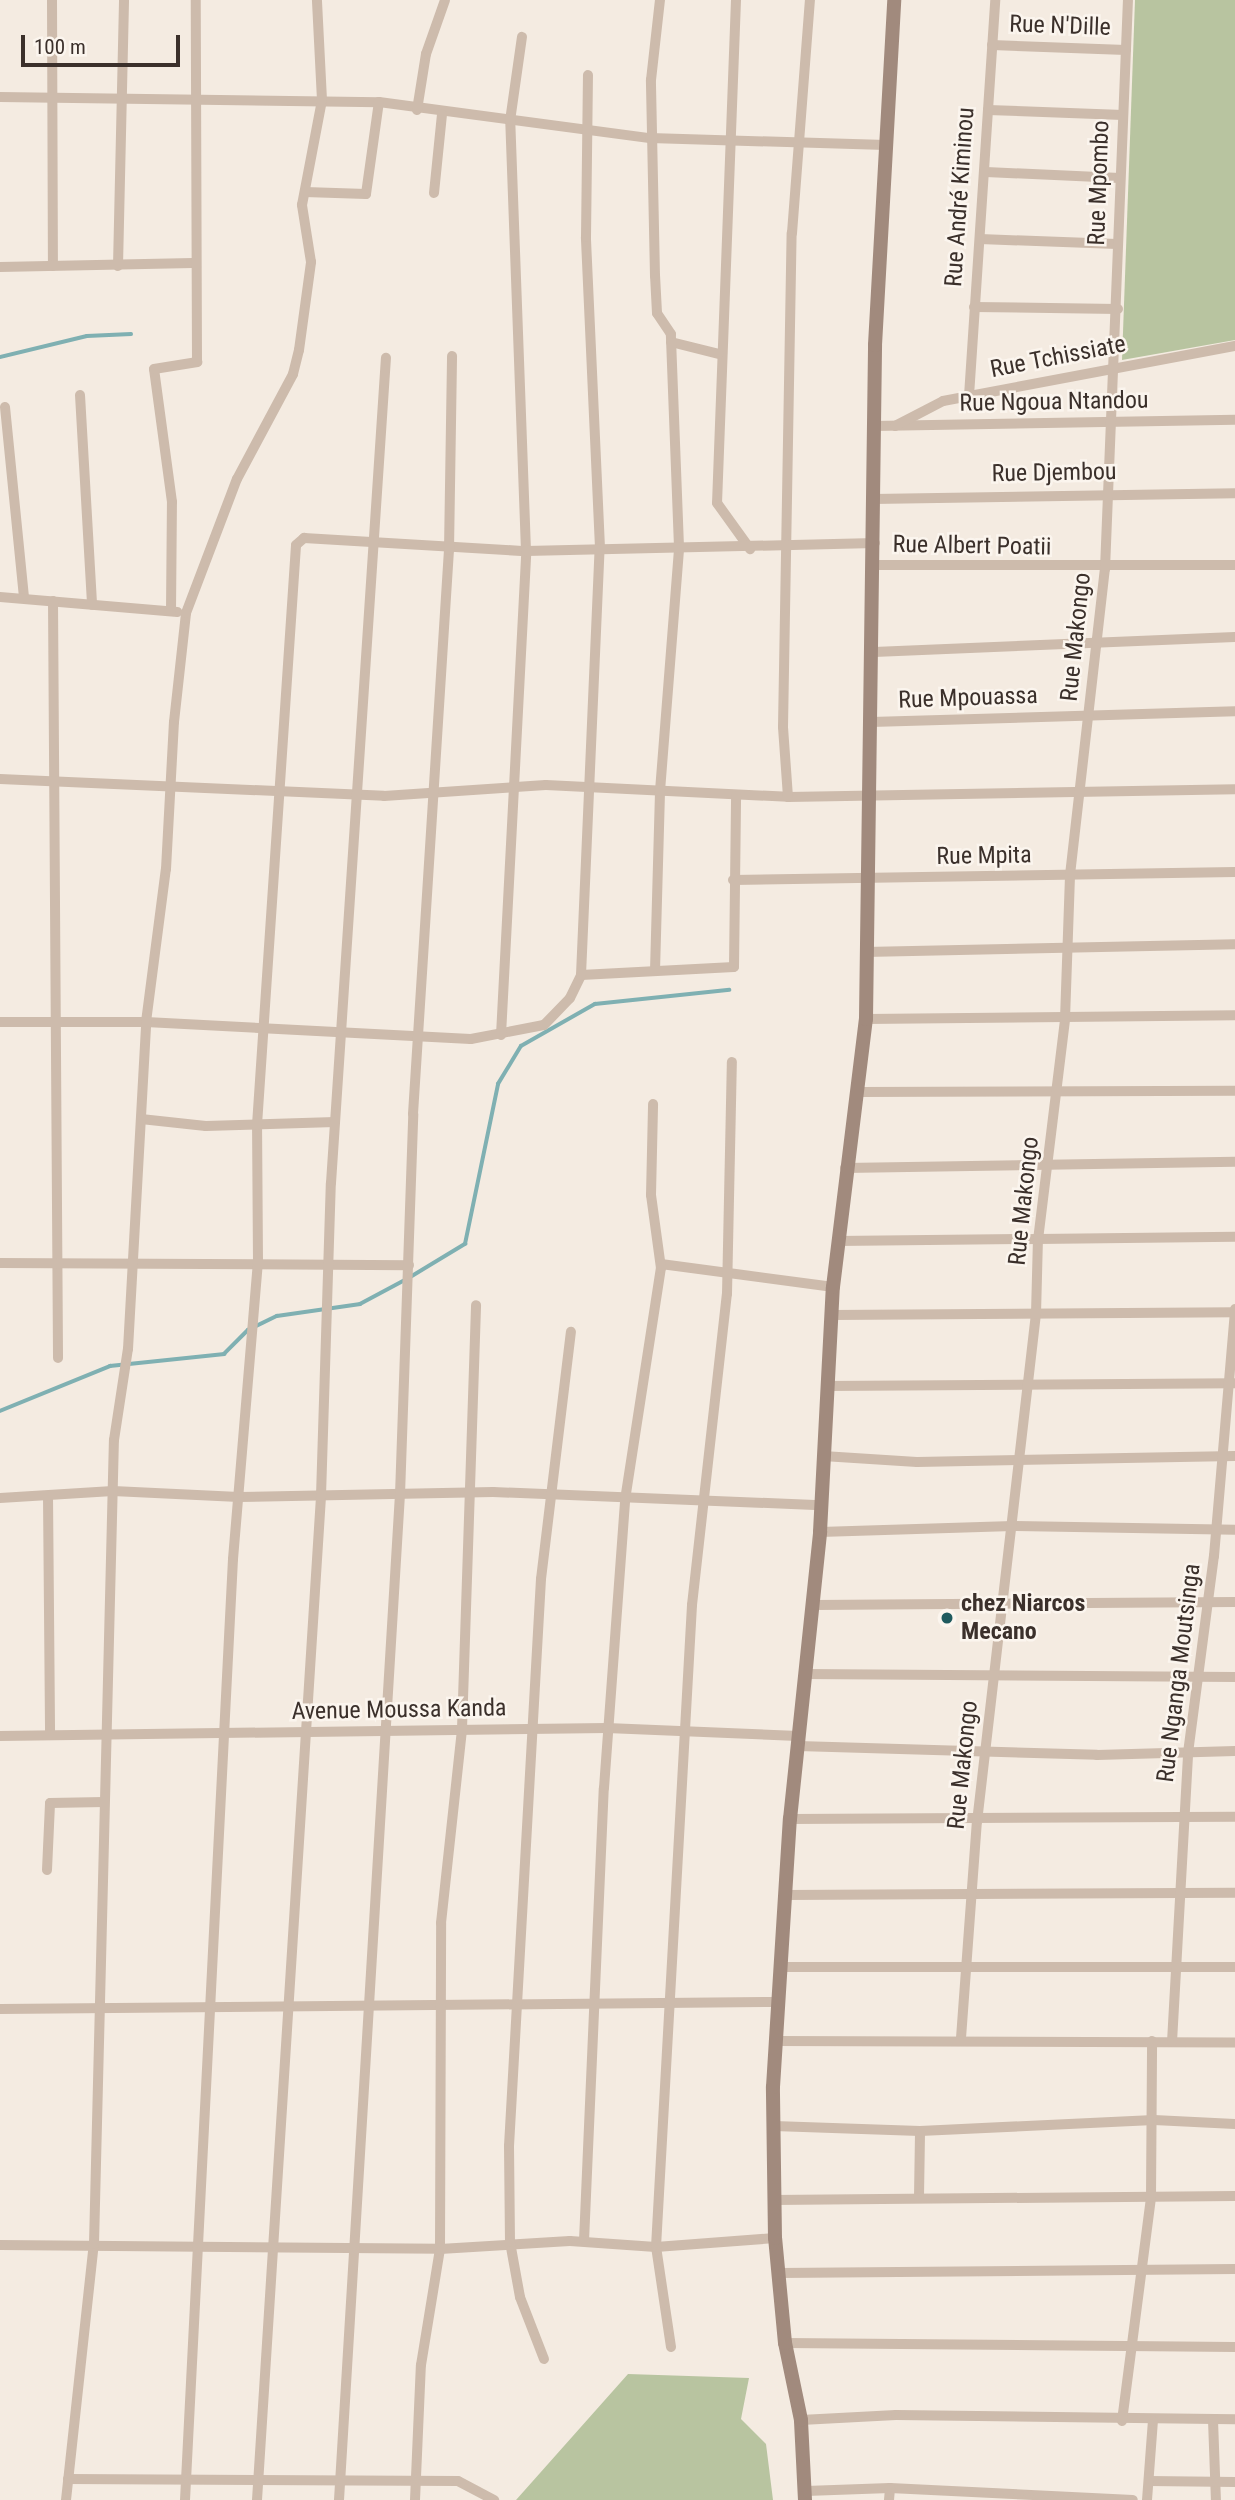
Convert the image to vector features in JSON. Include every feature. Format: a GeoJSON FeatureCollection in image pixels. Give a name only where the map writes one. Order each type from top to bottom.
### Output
{"type":"FeatureCollection","features":[{"type":"Feature","properties":{"kind":"street"},"geometry":{"type":"LineString","coordinates":[[52,0],[50,99],[53,266]]}},
{"type":"Feature","properties":{"kind":"street"},"geometry":{"type":"LineString","coordinates":[[118,266],[125,100],[124,0]]}},
{"type":"Feature","properties":{"kind":"street"},"geometry":{"type":"LineString","coordinates":[[172,611],[172,502],[154,369],[197,362],[193,263],[196,0]]}},
{"type":"Feature","properties":{"kind":"street"},"geometry":{"type":"LineString","coordinates":[[66,2500],[94,2244],[97,2007],[113,1490],[146,1022],[186,612],[237,479],[293,374],[311,262],[304,192],[317,151],[322,100],[317,0]]}},
{"type":"Feature","properties":{"kind":"street"},"geometry":{"type":"LineString","coordinates":[[417,110],[445,0]]}},
{"type":"Feature","properties":{"kind":"street"},"geometry":{"type":"LineString","coordinates":[[655,971],[660,791],[680,547],[671,342],[657,313],[650,138],[660,0]]}},
{"type":"Feature","properties":{"kind":"street"},"geometry":{"type":"LineString","coordinates":[[736,0],[727,143],[719,354],[717,503],[750,549]]}},
{"type":"Feature","properties":{"kind":"street"},"geometry":{"type":"LineString","coordinates":[[788,797],[787,548],[798,143],[810,0]]}},
{"type":"Feature","properties":{"kind":"street"},"geometry":{"type":"LineString","coordinates":[[894,0],[874,426],[873,499],[876,543],[866,878],[866,1019],[859,1093],[845,1168],[837,1241],[826,1386],[820,1532],[790,1819],[775,2040],[773,2200],[785,2343],[802,2420],[806,2496],[890,2488],[969,2496],[1133,2500]]}},
{"type":"Feature","properties":{"kind":"street","name":"Rue André Kiminou"},"geometry":{"type":"LineString","coordinates":[[969,396],[986,172],[995,0]]}},
{"type":"Feature","properties":{"kind":"street","name":"Rue Mpombo"},"geometry":{"type":"LineString","coordinates":[[1113,368],[1118,309],[1117,244],[1128,0]]}},
{"type":"Feature","properties":{"kind":"street"},"geometry":{"type":"LineString","coordinates":[[501,1035],[511,786],[526,551],[510,121],[522,37]]}},
{"type":"Feature","properties":{"kind":"street","name":"Rue N'Dille"},"geometry":{"type":"LineString","coordinates":[[992,45],[1126,50]]}},
{"type":"Feature","properties":{"kind":"street"},"geometry":{"type":"LineString","coordinates":[[0,1022],[146,1022],[265,1029],[341,1030],[419,1037],[501,1035],[544,1025],[570,998],[580,975],[586,785],[600,548],[586,129],[588,75]]}},
{"type":"Feature","properties":{"kind":"street"},"geometry":{"type":"LineString","coordinates":[[0,97],[379,102],[442,114],[650,138],[727,143],[886,145]]}},
{"type":"Feature","properties":{"kind":"street"},"geometry":{"type":"LineString","coordinates":[[304,192],[366,194],[379,102]]}},
{"type":"Feature","properties":{"kind":"street"},"geometry":{"type":"LineString","coordinates":[[988,110],[1123,115]]}},
{"type":"Feature","properties":{"kind":"street"},"geometry":{"type":"LineString","coordinates":[[434,193],[442,114]]}},
{"type":"Feature","properties":{"kind":"street"},"geometry":{"type":"LineString","coordinates":[[986,172],[1120,178]]}},
{"type":"Feature","properties":{"kind":"street"},"geometry":{"type":"LineString","coordinates":[[980,239],[1117,244]]}},
{"type":"Feature","properties":{"kind":"street"},"geometry":{"type":"LineString","coordinates":[[0,267],[193,263]]}},
{"type":"Feature","properties":{"kind":"street"},"geometry":{"type":"LineString","coordinates":[[974,307],[1118,309]]}},
{"type":"Feature","properties":{"kind":"street"},"geometry":{"type":"LineString","coordinates":[[671,342],[719,354]]}},
{"type":"Feature","properties":{"kind":"street","name":"Rue Tchissiate"},"geometry":{"type":"LineString","coordinates":[[895,426],[918,411],[969,396],[1235,346]]}},
{"type":"Feature","properties":{"kind":"street"},"geometry":{"type":"LineString","coordinates":[[339,2500],[365,2001],[386,1731],[400,1495],[419,1037],[449,550],[452,356]]}},
{"type":"Feature","properties":{"kind":"street"},"geometry":{"type":"LineString","coordinates":[[257,2500],[290,2002],[301,1732],[321,1496],[335,1122],[386,358]]}},
{"type":"Feature","properties":{"kind":"street","name":"Rue Makongo"},"geometry":{"type":"LineString","coordinates":[[961,2038],[984,1750],[1013,1526],[1026,1385],[1036,1314],[1038,1240],[1065,1019],[1070,876],[1084,788],[1088,715],[1105,569],[1115,422],[1113,368]]}},
{"type":"Feature","properties":{"kind":"street"},"geometry":{"type":"LineString","coordinates":[[80,396],[92,605]]}},
{"type":"Feature","properties":{"kind":"street"},"geometry":{"type":"LineString","coordinates":[[5,407],[23,598]]}},
{"type":"Feature","properties":{"kind":"street","name":"Rue Ngoua Ntandou"},"geometry":{"type":"LineString","coordinates":[[874,426],[1235,420]]}},
{"type":"Feature","properties":{"kind":"street","name":"Rue Djembou"},"geometry":{"type":"LineString","coordinates":[[873,499],[1235,492]]}},
{"type":"Feature","properties":{"kind":"street"},"geometry":{"type":"LineString","coordinates":[[185,2500],[195,2247],[224,1734],[258,1262],[257,1125],[296,545],[304,538],[374,547],[526,551],[680,547],[750,549],[876,543]]}},
{"type":"Feature","properties":{"kind":"street","name":"Rue Albert Poatii"},"geometry":{"type":"LineString","coordinates":[[875,565],[1105,569],[1235,565]]}},
{"type":"Feature","properties":{"kind":"street"},"geometry":{"type":"LineString","coordinates":[[0,597],[186,612]]}},
{"type":"Feature","properties":{"kind":"street"},"geometry":{"type":"LineString","coordinates":[[52,601],[57,1021],[55,1263],[58,1358]]}},
{"type":"Feature","properties":{"kind":"street"},"geometry":{"type":"LineString","coordinates":[[874,652],[1097,640],[1235,638]]}},
{"type":"Feature","properties":{"kind":"street","name":"Rue Mpouassa"},"geometry":{"type":"LineString","coordinates":[[871,722],[1235,711]]}},
{"type":"Feature","properties":{"kind":"street"},"geometry":{"type":"LineString","coordinates":[[0,779],[53,777],[356,796],[511,786],[586,785],[788,797],[1084,788],[1235,789]]}},
{"type":"Feature","properties":{"kind":"street"},"geometry":{"type":"LineString","coordinates":[[580,975],[734,967],[736,796]]}},
{"type":"Feature","properties":{"kind":"street","name":"Rue Mpita"},"geometry":{"type":"LineString","coordinates":[[733,880],[1235,872]]}},
{"type":"Feature","properties":{"kind":"street"},"geometry":{"type":"LineString","coordinates":[[865,952],[1235,944]]}},
{"type":"Feature","properties":{"kind":"street"},"geometry":{"type":"LineString","coordinates":[[866,1019],[1065,1019],[1235,1015]]}},
{"type":"Feature","properties":{"kind":"street"},"geometry":{"type":"LineString","coordinates":[[671,2347],[656,2247],[684,1734],[724,1275],[732,1062]]}},
{"type":"Feature","properties":{"kind":"street"},"geometry":{"type":"LineString","coordinates":[[859,1093],[1055,1096],[1235,1091]]}},
{"type":"Feature","properties":{"kind":"street"},"geometry":{"type":"LineString","coordinates":[[584,2241],[607,1728],[625,1500],[661,1264],[651,1195],[653,1104]]}},
{"type":"Feature","properties":{"kind":"street"},"geometry":{"type":"LineString","coordinates":[[141,1119],[257,1125],[335,1122]]}},
{"type":"Feature","properties":{"kind":"street"},"geometry":{"type":"LineString","coordinates":[[845,1168],[1235,1162]]}},
{"type":"Feature","properties":{"kind":"street"},"geometry":{"type":"LineString","coordinates":[[837,1241],[1235,1237]]}},
{"type":"Feature","properties":{"kind":"street"},"geometry":{"type":"LineString","coordinates":[[0,1263],[131,1260],[409,1265]]}},
{"type":"Feature","properties":{"kind":"street"},"geometry":{"type":"LineString","coordinates":[[661,1264],[724,1275],[833,1287]]}},
{"type":"Feature","properties":{"kind":"street"},"geometry":{"type":"LineString","coordinates":[[415,2500],[421,2365],[440,2249],[445,2003],[441,1923],[462,1729],[473,1494],[477,1305]]}},
{"type":"Feature","properties":{"kind":"street"},"geometry":{"type":"LineString","coordinates":[[832,1315],[1235,1311]]}},
{"type":"Feature","properties":{"kind":"street","name":"Rue Nganga Moutsinga"},"geometry":{"type":"LineString","coordinates":[[1172,2042],[1173,1965],[1188,1753],[1202,1677],[1222,1456],[1232,1383],[1235,1311]]}},
{"type":"Feature","properties":{"kind":"street"},"geometry":{"type":"LineString","coordinates":[[544,2360],[520,2297],[510,2242],[519,2006],[547,1497],[571,1332]]}},
{"type":"Feature","properties":{"kind":"street"},"geometry":{"type":"LineString","coordinates":[[826,1386],[1232,1383]]}},
{"type":"Feature","properties":{"kind":"street"},"geometry":{"type":"LineString","coordinates":[[823,1456],[1019,1460],[1235,1456]]}},
{"type":"Feature","properties":{"kind":"street"},"geometry":{"type":"LineString","coordinates":[[0,1498],[113,1490],[239,1497],[473,1494],[702,1504],[821,1505]]}},
{"type":"Feature","properties":{"kind":"street"},"geometry":{"type":"LineString","coordinates":[[48,1496],[50,1735]]}},
{"type":"Feature","properties":{"kind":"street"},"geometry":{"type":"LineString","coordinates":[[820,1532],[1013,1526],[1235,1530]]}},
{"type":"Feature","properties":{"kind":"street"},"geometry":{"type":"LineString","coordinates":[[814,1605],[1001,1607],[1235,1602]]}},
{"type":"Feature","properties":{"kind":"street"},"geometry":{"type":"LineString","coordinates":[[805,1674],[994,1672],[1235,1677]]}},
{"type":"Feature","properties":{"kind":"street","name":"Avenue Moussa Kanda"},"geometry":{"type":"LineString","coordinates":[[0,1736],[105,1731],[224,1734],[607,1728],[984,1750],[1188,1753],[1235,1751]]}},
{"type":"Feature","properties":{"kind":"street"},"geometry":{"type":"LineString","coordinates":[[47,1870],[50,1803],[104,1802]]}},
{"type":"Feature","properties":{"kind":"street"},"geometry":{"type":"LineString","coordinates":[[790,1819],[977,1822],[1235,1817]]}},
{"type":"Feature","properties":{"kind":"street"},"geometry":{"type":"LineString","coordinates":[[785,1895],[1235,1893]]}},
{"type":"Feature","properties":{"kind":"street"},"geometry":{"type":"LineString","coordinates":[[780,1967],[1235,1967]]}},
{"type":"Feature","properties":{"kind":"street"},"geometry":{"type":"LineString","coordinates":[[0,2009],[365,2001],[593,2006],[669,2001],[778,2001]]}},
{"type":"Feature","properties":{"kind":"street"},"geometry":{"type":"LineString","coordinates":[[775,2040],[961,2038],[1235,2043]]}},
{"type":"Feature","properties":{"kind":"street"},"geometry":{"type":"LineString","coordinates":[[1122,2421],[1151,2197],[1154,2120],[1152,2041]]}},
{"type":"Feature","properties":{"kind":"street"},"geometry":{"type":"LineString","coordinates":[[774,2126],[920,2130],[1154,2120],[1235,2124]]}},
{"type":"Feature","properties":{"kind":"street"},"geometry":{"type":"LineString","coordinates":[[919,2196],[920,2130]]}},
{"type":"Feature","properties":{"kind":"street"},"geometry":{"type":"LineString","coordinates":[[773,2200],[919,2196],[1235,2196]]}},
{"type":"Feature","properties":{"kind":"street"},"geometry":{"type":"LineString","coordinates":[[0,2245],[352,2245],[440,2249],[510,2242],[584,2241],[656,2247],[775,2238]]}},
{"type":"Feature","properties":{"kind":"street"},"geometry":{"type":"LineString","coordinates":[[779,2273],[1235,2269]]}},
{"type":"Feature","properties":{"kind":"street"},"geometry":{"type":"LineString","coordinates":[[785,2343],[1235,2347]]}},
{"type":"Feature","properties":{"kind":"street"},"geometry":{"type":"LineString","coordinates":[[802,2420],[896,2415],[1122,2421],[1235,2419]]}},
{"type":"Feature","properties":{"kind":"street"},"geometry":{"type":"LineString","coordinates":[[1213,2420],[1216,2500]]}},
{"type":"Feature","properties":{"kind":"street"},"geometry":{"type":"LineString","coordinates":[[1147,2500],[1153,2421]]}},
{"type":"Feature","properties":{"kind":"street"},"geometry":{"type":"LineString","coordinates":[[68,2479],[257,2477],[458,2481],[494,2500]]}},
{"type":"Feature","properties":{"kind":"street"},"geometry":{"type":"LineString","coordinates":[[1149,2482],[1235,2482]]}},
{"type":"Feature","properties":{"kind":"street"},"geometry":{"type":"LineString","coordinates":[[889,2500],[890,2488]]}},
{"type":"Feature","properties":{"kind":"green space"},"geometry":{"type":"Polygon","coordinates":[[[1135,0],[1235,0],[1235,340],[1122,360],[1135,0]]]}},
{"type":"Feature","properties":{"kind":"green space"},"geometry":{"type":"Polygon","coordinates":[[[628,2374],[749,2378],[741,2419],[766,2444],[773,2500],[516,2500],[628,2374]]]}},
{"type":"Feature","properties":{"kind":"waterway"},"geometry":{"type":"LineString","coordinates":[[0,357],[87,336],[131,334]]}},
{"type":"Feature","properties":{"kind":"waterway"},"geometry":{"type":"LineString","coordinates":[[0,1411],[110,1366],[224,1354],[248,1330],[277,1316],[360,1304],[407,1279],[465,1244],[498,1084],[521,1046],[595,1004],[729,990]]}},
{"type":"Feature","properties":{"kind":"place","name":"chez Niarcos Mecano"},"geometry":{"type":"Point","coordinates":[947,1618]}}]}
